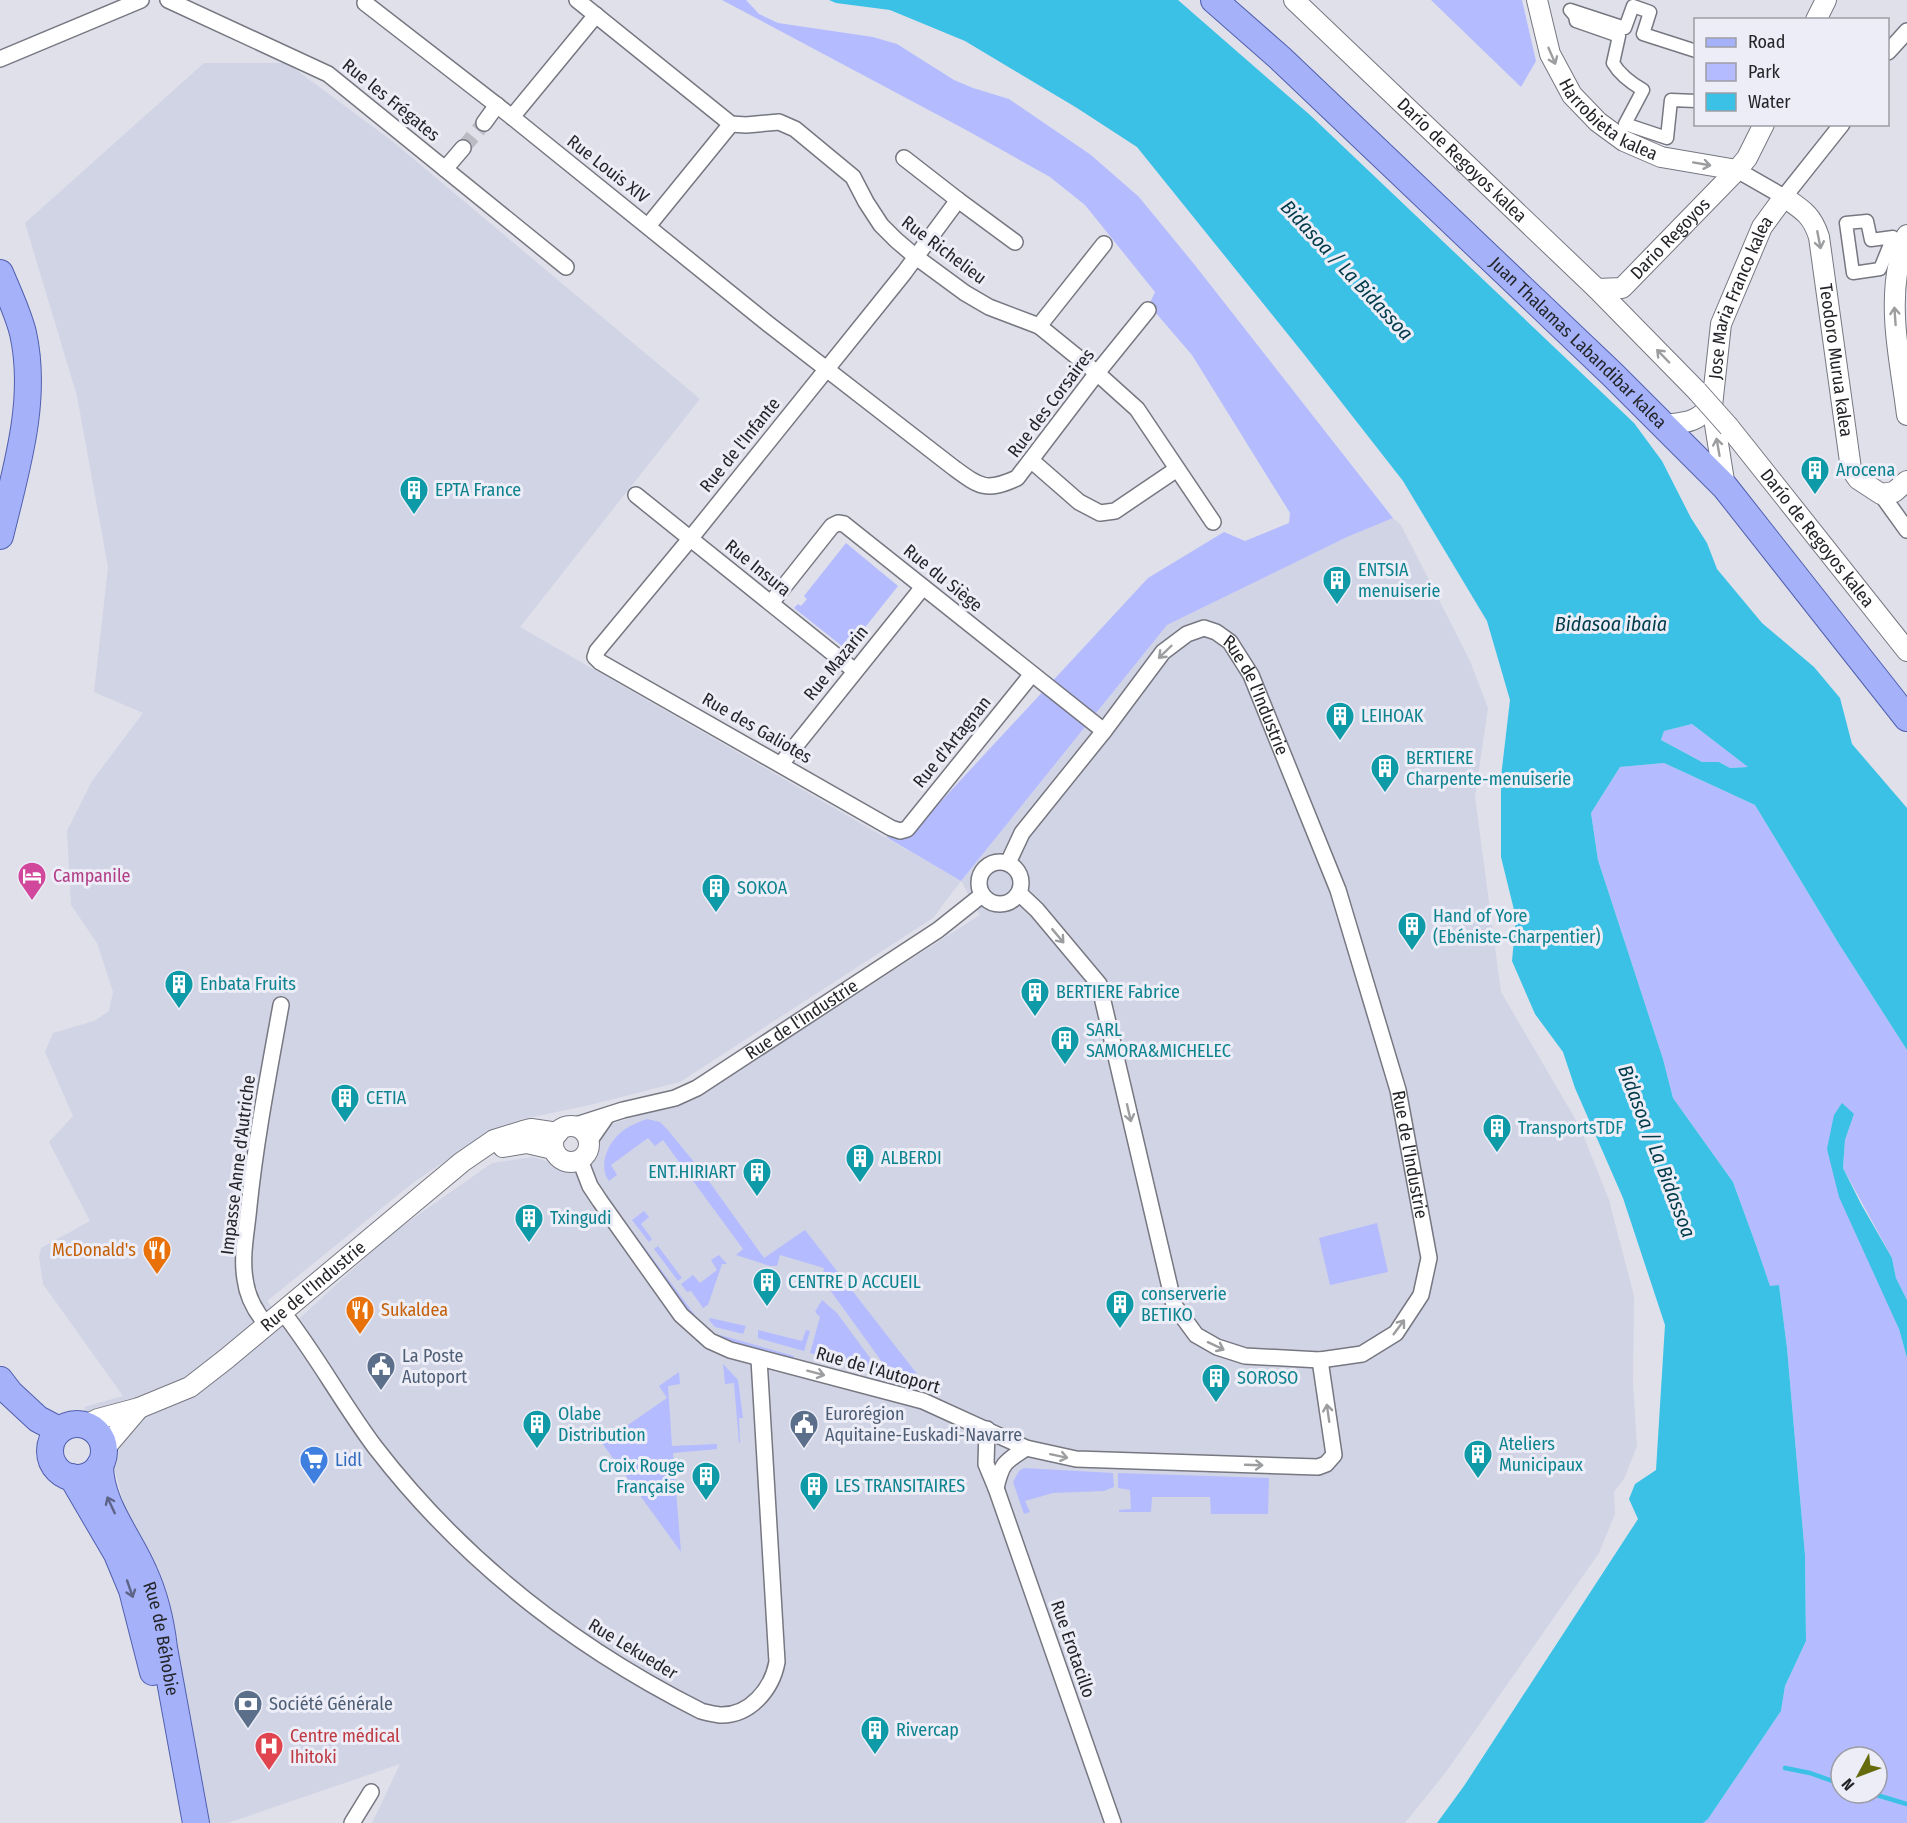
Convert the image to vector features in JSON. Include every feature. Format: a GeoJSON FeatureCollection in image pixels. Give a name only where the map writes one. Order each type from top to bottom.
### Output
{"type":"FeatureCollection","features":[{"type":"Feature","properties":{"kind":"main road","name":"Juan Thalamas Labandibar kalea"},"geometry":{"type":"LineString","coordinates":[[1214,0],[1280,58],[1664,425],[1725,487],[1907,718]]}},
{"type":"Feature","properties":{"kind":"main road"},"geometry":{"type":"LineString","coordinates":[[0,273],[22,331],[28,375],[26,415],[20,450],[0,536]]}},
{"type":"Feature","properties":{"kind":"main road"},"geometry":{"type":"LineString","coordinates":[[0,1380],[9,1393],[26,1407],[55,1438],[53,1463],[64,1474],[72,1477],[88,1475],[102,1457],[100,1436],[86,1425],[71,1424],[55,1438],[43,1444],[0,1402]]}},
{"type":"Feature","properties":{"kind":"main road","name":"Rue de Béhobie"},"geometry":{"type":"LineString","coordinates":[[102,1457],[100,1477],[109,1503],[144,1573],[160,1620],[196,1823]]}},
{"type":"Feature","properties":{"kind":"main road","name":"Rue de Béhobie"},"geometry":{"type":"LineString","coordinates":[[72,1477],[117,1554],[132,1590],[152,1664],[180,1823]]}},
{"type":"Feature","properties":{"kind":"street"},"geometry":{"type":"LineString","coordinates":[[0,59],[141,0]]}},
{"type":"Feature","properties":{"kind":"street","name":"Rue les Frégates"},"geometry":{"type":"LineString","coordinates":[[168,0],[328,74],[566,267]]}},
{"type":"Feature","properties":{"kind":"street"},"geometry":{"type":"LineString","coordinates":[[577,0],[731,124],[648,226]]}},
{"type":"Feature","properties":{"kind":"street","name":"Darío de Regoyos kalea"},"geometry":{"type":"LineString","coordinates":[[1294,0],[1597,289],[1697,391],[1729,427],[1907,651]]}},
{"type":"Feature","properties":{"kind":"street","name":"Harrobieta kalea"},"geometry":{"type":"LineString","coordinates":[[1537,0],[1550,54],[1572,95],[1598,122],[1624,141],[1661,157],[1737,170]]}},
{"type":"Feature","properties":{"kind":"street"},"geometry":{"type":"LineString","coordinates":[[1817,18],[1826,0]]}},
{"type":"Feature","properties":{"kind":"street","name":"Rue Louis XIV"},"geometry":{"type":"LineString","coordinates":[[365,3],[497,105],[826,369]]}},
{"type":"Feature","properties":{"kind":"street"},"geometry":{"type":"LineString","coordinates":[[1694,51],[1643,34],[1650,12],[1633,6],[1625,28],[1570,10],[1575,15],[1576,21],[1619,36],[1613,63],[1630,82],[1643,90],[1625,124],[1667,138],[1671,100],[1694,101]]}},
{"type":"Feature","properties":{"kind":"street"},"geometry":{"type":"LineString","coordinates":[[512,117],[596,15]]}},
{"type":"Feature","properties":{"kind":"street"},"geometry":{"type":"LineString","coordinates":[[1889,50],[1907,31]]}},
{"type":"Feature","properties":{"kind":"street"},"geometry":{"type":"LineString","coordinates":[[484,123],[497,105]]}},
{"type":"Feature","properties":{"kind":"street","name":"Rue Richelieu"},"geometry":{"type":"LineString","coordinates":[[731,124],[779,122],[806,136],[854,177],[881,225],[916,257],[989,307],[1039,326],[1097,373],[1137,409],[1213,522]]}},
{"type":"Feature","properties":{"kind":"street","name":"Dario Regoyos"},"geometry":{"type":"LineString","coordinates":[[1597,289],[1622,288],[1737,170],[1747,158],[1763,126]]}},
{"type":"Feature","properties":{"kind":"street","name":"Jose Maria Franco kalea"},"geometry":{"type":"LineString","coordinates":[[1725,487],[1712,406],[1721,324],[1762,227],[1840,126]]}},
{"type":"Feature","properties":{"kind":"street"},"geometry":{"type":"LineString","coordinates":[[445,169],[463,148]]}},
{"type":"Feature","properties":{"kind":"street"},"geometry":{"type":"LineString","coordinates":[[904,158],[1015,242]]}},
{"type":"Feature","properties":{"kind":"street","name":"Jose Maria Franco kalea"},"geometry":{"type":"LineString","coordinates":[[1737,170],[1784,196]]}},
{"type":"Feature","properties":{"kind":"street","name":"Teodoro Murua kalea"},"geometry":{"type":"LineString","coordinates":[[1784,196],[1814,221],[1819,237],[1851,469],[1858,479],[1881,494]]}},
{"type":"Feature","properties":{"kind":"street","name":"Rue de l'Infante"},"geometry":{"type":"LineString","coordinates":[[595,657],[597,651],[690,539],[916,257],[958,200]]}},
{"type":"Feature","properties":{"kind":"street"},"geometry":{"type":"LineString","coordinates":[[1867,220],[1871,240],[1893,237],[1880,269],[1853,273],[1846,224],[1867,220]]}},
{"type":"Feature","properties":{"kind":"street"},"geometry":{"type":"LineString","coordinates":[[1907,236],[1898,270],[1894,310],[1907,416]]}},
{"type":"Feature","properties":{"kind":"street"},"geometry":{"type":"LineString","coordinates":[[1039,326],[1104,244]]}},
{"type":"Feature","properties":{"kind":"street"},"geometry":{"type":"LineString","coordinates":[[1622,288],[1630,322]]}},
{"type":"Feature","properties":{"kind":"street","name":"Rue des Corsaires"},"geometry":{"type":"LineString","coordinates":[[826,369],[977,484],[1001,486],[1017,478],[1032,461],[1097,373],[1148,310]]}},
{"type":"Feature","properties":{"kind":"street"},"geometry":{"type":"LineString","coordinates":[[1664,425],[1690,422],[1700,417],[1712,406]]}},
{"type":"Feature","properties":{"kind":"street"},"geometry":{"type":"LineString","coordinates":[[1032,461],[1079,502],[1100,513],[1115,512],[1178,469]]}},
{"type":"Feature","properties":{"kind":"street"},"geometry":{"type":"LineString","coordinates":[[1907,481],[1894,492],[1881,494],[1907,530]]}},
{"type":"Feature","properties":{"kind":"street","name":"Rue Insura"},"geometry":{"type":"LineString","coordinates":[[636,495],[855,671]]}},
{"type":"Feature","properties":{"kind":"street","name":"Rue du Siège"},"geometry":{"type":"LineString","coordinates":[[771,603],[832,526],[838,523],[844,524],[1104,732]]}},
{"type":"Feature","properties":{"kind":"street","name":"Rue Mazarin"},"geometry":{"type":"LineString","coordinates":[[781,764],[923,587]]}},
{"type":"Feature","properties":{"kind":"street","name":"Rue de l'Industrie"},"geometry":{"type":"LineString","coordinates":[[1008,863],[1022,833],[1104,732],[1163,651],[1187,634],[1204,628],[1216,632],[1230,642],[1251,675],[1338,890],[1398,1090],[1430,1258],[1421,1295],[1396,1334],[1362,1354],[1320,1359],[1245,1356],[1217,1347],[1196,1335],[1174,1305],[1099,984],[1037,910],[1019,893]]}},
{"type":"Feature","properties":{"kind":"street","name":"Rue des Galiotes"},"geometry":{"type":"LineString","coordinates":[[595,657],[600,662],[891,828],[900,831]]}},
{"type":"Feature","properties":{"kind":"street","name":"Rue d'Artagnan"},"geometry":{"type":"LineString","coordinates":[[900,831],[907,829],[1032,675]]}},
{"type":"Feature","properties":{"kind":"street"},"geometry":{"type":"LineString","coordinates":[[994,863],[1008,863],[1018,872],[1021,879],[1019,893],[1008,903],[993,904],[982,895],[978,882],[983,870],[994,863]]}},
{"type":"Feature","properties":{"kind":"street","name":"Rue de l'Industrie"},"geometry":{"type":"LineString","coordinates":[[561,1136],[623,1110],[675,1098],[696,1088],[938,930],[982,895]]}},
{"type":"Feature","properties":{"kind":"street","name":"Impasse Anne d'Autriche"},"geometry":{"type":"LineString","coordinates":[[266,1324],[251,1300],[245,1280],[244,1256],[255,1154],[281,1005]]}},
{"type":"Feature","properties":{"kind":"street"},"geometry":{"type":"LineString","coordinates":[[580,1160],[606,1117]]}},
{"type":"Feature","properties":{"kind":"street","name":"Rue de l'Industrie"},"geometry":{"type":"LineString","coordinates":[[86,1425],[98,1419],[139,1408],[190,1387],[403,1209],[478,1152],[561,1136],[581,1129],[590,1140]]}},
{"type":"Feature","properties":{"kind":"street","name":"Rue de l'Industrie"},"geometry":{"type":"LineString","coordinates":[[561,1136],[563,1160],[574,1162],[580,1160]]}},
{"type":"Feature","properties":{"kind":"street","name":"Rue de l'Autoport"},"geometry":{"type":"LineString","coordinates":[[580,1160],[590,1186],[681,1316],[710,1341],[759,1359],[923,1401],[1026,1448],[1076,1459],[1318,1467],[1326,1464],[1334,1455],[1320,1359]]}},
{"type":"Feature","properties":{"kind":"street","name":"Rue Lekueder"},"geometry":{"type":"LineString","coordinates":[[282,1311],[386,1460],[449,1532],[495,1574],[595,1651],[701,1712],[720,1714],[743,1710],[763,1695],[775,1673],[777,1662],[759,1359]]}},
{"type":"Feature","properties":{"kind":"street"},"geometry":{"type":"LineString","coordinates":[[0,1368],[26,1407]]}},
{"type":"Feature","properties":{"kind":"street","name":"Rue de l'Industrie"},"geometry":{"type":"LineString","coordinates":[[102,1457],[139,1408]]}},
{"type":"Feature","properties":{"kind":"street","name":"Rue Erotacillo"},"geometry":{"type":"LineString","coordinates":[[987,1429],[986,1464],[1113,1823]]}},
{"type":"Feature","properties":{"kind":"street"},"geometry":{"type":"LineString","coordinates":[[996,1488],[1000,1469],[1009,1458],[1026,1448]]}},
{"type":"Feature","properties":{"kind":"street"},"geometry":{"type":"LineString","coordinates":[[352,1823],[371,1792]]}},
{"type":"Feature","properties":{"kind":"shaded area"},"geometry":{"type":"Polygon","coordinates":[[[204,63],[287,63],[392,141],[700,399],[520,627],[961,881],[1167,625],[1347,537],[1393,518],[1401,525],[1470,661],[1488,708],[1475,797],[1501,992],[1580,1127],[1609,1200],[1634,1296],[1633,1382],[1637,1446],[1624,1479],[1614,1492],[1615,1514],[1599,1553],[1446,1772],[1405,1823],[372,1823],[400,1764],[228,1823],[192,1823],[147,1594],[112,1459],[84,1407],[123,1396],[43,1284],[39,1257],[41,1248],[90,1221],[49,1142],[73,1116],[45,1052],[53,1033],[94,1021],[109,1011],[113,992],[97,943],[71,905],[67,831],[92,781],[143,713],[94,692],[108,567],[77,396],[25,223],[204,63]],[[961,881],[933,918],[680,1082],[590,1105],[518,1120],[476,1140],[414,1182],[267,1301],[289,1328],[391,1234],[492,1163],[533,1157],[560,1165],[579,1151],[590,1131],[692,1098],[980,915],[961,881]]]}},
{"type":"Feature","properties":{"kind":"green space"},"geometry":{"type":"Polygon","coordinates":[[[722,0],[746,0],[759,14],[778,23],[873,37],[897,44],[954,80],[1009,99],[1091,155],[1139,197],[1393,518],[1347,537],[1167,625],[961,881],[886,837],[907,838],[1148,578],[1224,532],[1245,541],[1289,523],[1290,513],[1192,355],[1149,305],[1155,292],[1085,205],[1050,177],[722,0]]]}},
{"type":"Feature","properties":{"kind":"green space"},"geometry":{"type":"Polygon","coordinates":[[[1431,0],[1522,0],[1536,61],[1521,87],[1431,0]]]}},
{"type":"Feature","properties":{"kind":"green space"},"geometry":{"type":"Polygon","coordinates":[[[846,543],[898,586],[847,650],[794,608],[798,604],[801,606],[807,599],[804,596],[846,543]]]}},
{"type":"Feature","properties":{"kind":"green space"},"geometry":{"type":"Polygon","coordinates":[[[1692,724],[1748,767],[1730,768],[1719,762],[1702,762],[1661,740],[1664,731],[1692,724]]]}},
{"type":"Feature","properties":{"kind":"green space"},"geometry":{"type":"Polygon","coordinates":[[[1664,763],[1755,805],[1839,944],[1907,1050],[1907,1300],[1896,1278],[1892,1258],[1843,1168],[1845,1140],[1854,1114],[1827,1149],[1899,1329],[1907,1358],[1907,1823],[1703,1823],[1708,1819],[1781,1711],[1785,1686],[1806,1641],[1805,1555],[1787,1348],[1779,1285],[1770,1287],[1733,1182],[1673,1098],[1663,1059],[1598,860],[1591,813],[1620,767],[1664,763]]]}},
{"type":"Feature","properties":{"kind":"green space"},"geometry":{"type":"Polygon","coordinates":[[[647,1119],[660,1122],[667,1129],[703,1173],[764,1258],[805,1230],[928,1388],[889,1377],[885,1366],[822,1279],[824,1268],[780,1255],[777,1266],[770,1266],[736,1255],[743,1249],[663,1140],[655,1146],[648,1138],[611,1165],[617,1175],[609,1181],[604,1168],[609,1146],[624,1130],[647,1119]]]}},
{"type":"Feature","properties":{"kind":"green space"},"geometry":{"type":"Polygon","coordinates":[[[644,1211],[649,1217],[641,1224],[652,1239],[649,1242],[632,1220],[644,1211]]]}},
{"type":"Feature","properties":{"kind":"green space"},"geometry":{"type":"Polygon","coordinates":[[[1377,1223],[1388,1272],[1330,1285],[1319,1238],[1377,1223]]]}},
{"type":"Feature","properties":{"kind":"green space"},"geometry":{"type":"Polygon","coordinates":[[[630,1228],[700,1322],[709,1329],[707,1331],[665,1284],[628,1230],[630,1228]]]}},
{"type":"Feature","properties":{"kind":"green space"},"geometry":{"type":"Polygon","coordinates":[[[658,1246],[682,1278],[678,1281],[654,1249],[658,1246]]]}},
{"type":"Feature","properties":{"kind":"green space"},"geometry":{"type":"Polygon","coordinates":[[[719,1255],[727,1264],[722,1264],[708,1305],[703,1308],[691,1291],[687,1292],[681,1284],[693,1275],[700,1283],[717,1270],[711,1260],[719,1255]]]}},
{"type":"Feature","properties":{"kind":"green space"},"geometry":{"type":"Polygon","coordinates":[[[822,1300],[837,1313],[876,1366],[874,1372],[810,1353],[820,1317],[815,1312],[822,1300]]]}},
{"type":"Feature","properties":{"kind":"green space"},"geometry":{"type":"Polygon","coordinates":[[[710,1318],[746,1326],[743,1334],[715,1327],[709,1320],[710,1318]]]}},
{"type":"Feature","properties":{"kind":"green space"},"geometry":{"type":"Polygon","coordinates":[[[758,1330],[802,1341],[806,1330],[810,1331],[804,1351],[758,1338],[758,1330]]]}},
{"type":"Feature","properties":{"kind":"green space"},"geometry":{"type":"Polygon","coordinates":[[[720,1335],[794,1356],[793,1360],[730,1343],[718,1337],[720,1335]]]}},
{"type":"Feature","properties":{"kind":"green space"},"geometry":{"type":"Polygon","coordinates":[[[723,1364],[738,1380],[743,1418],[739,1418],[739,1443],[734,1383],[725,1384],[723,1364]]]}},
{"type":"Feature","properties":{"kind":"green space"},"geometry":{"type":"Polygon","coordinates":[[[679,1372],[680,1384],[668,1386],[672,1446],[717,1444],[717,1449],[673,1453],[681,1552],[602,1443],[667,1398],[659,1386],[679,1372]]]}},
{"type":"Feature","properties":{"kind":"green space"},"geometry":{"type":"Polygon","coordinates":[[[1024,1468],[1113,1473],[1114,1487],[1104,1491],[1053,1493],[1025,1501],[1030,1512],[1024,1514],[1013,1482],[1019,1471],[1024,1468]]]}},
{"type":"Feature","properties":{"kind":"green space"},"geometry":{"type":"Polygon","coordinates":[[[1118,1473],[1269,1478],[1268,1514],[1211,1514],[1210,1497],[1152,1497],[1151,1512],[1119,1512],[1119,1510],[1131,1509],[1130,1490],[1118,1488],[1118,1473]]]}},
{"type":"Feature","properties":{"kind":"water","name":"Bidasoa ibaia"},"geometry":{"type":"Polygon","coordinates":[[[829,0],[1178,0],[1310,115],[1634,423],[1662,461],[1691,518],[1707,543],[1717,569],[1762,623],[1814,667],[1840,698],[1852,744],[1907,808],[1907,1050],[1839,944],[1755,805],[1664,763],[1620,767],[1591,813],[1598,860],[1663,1059],[1673,1098],[1733,1182],[1770,1286],[1779,1285],[1787,1348],[1805,1555],[1806,1641],[1785,1686],[1781,1711],[1708,1819],[1703,1823],[1437,1823],[1464,1786],[1638,1519],[1629,1499],[1635,1484],[1656,1470],[1665,1325],[1623,1198],[1575,1088],[1563,1052],[1535,1014],[1512,961],[1516,918],[1501,857],[1501,777],[1510,700],[1487,621],[1403,481],[1137,147],[965,41],[890,10],[836,3],[829,0]],[[1692,724],[1664,731],[1661,740],[1702,762],[1719,762],[1730,768],[1748,767],[1692,724]]]}},
{"type":"Feature","properties":{"kind":"water"},"geometry":{"type":"Polygon","coordinates":[[[1842,1103],[1854,1114],[1845,1140],[1843,1168],[1892,1258],[1896,1278],[1907,1300],[1907,1358],[1899,1329],[1839,1197],[1827,1149],[1834,1115],[1842,1103]]]}},
{"type":"Feature","properties":{"kind":"waterway"},"geometry":{"type":"LineString","coordinates":[[1785,1768],[1829,1780]]}},
{"type":"Feature","properties":{"kind":"waterway"},"geometry":{"type":"LineString","coordinates":[[1889,1799],[1907,1804]]}},
{"type":"Feature","properties":{"kind":"tunnel"},"geometry":{"type":"LineString","coordinates":[[463,148],[484,123]]}},
{"type":"Feature","properties":{"kind":"place","name":"Arocena"},"geometry":{"type":"Point","coordinates":[1815,496]}},
{"type":"Feature","properties":{"kind":"place","name":"EPTA France"},"geometry":{"type":"Point","coordinates":[414,516]}},
{"type":"Feature","properties":{"kind":"place","name":"ENTSIA menuiserie"},"geometry":{"type":"Point","coordinates":[1337,606]}},
{"type":"Feature","properties":{"kind":"place","name":"LEIHOAK"},"geometry":{"type":"Point","coordinates":[1340,742]}},
{"type":"Feature","properties":{"kind":"place","name":"BERTIERE Charpente-menuiserie"},"geometry":{"type":"Point","coordinates":[1385,794]}},
{"type":"Feature","properties":{"kind":"place","name":"Campanile"},"geometry":{"type":"Point","coordinates":[32,902]}},
{"type":"Feature","properties":{"kind":"place","name":"SOKOA"},"geometry":{"type":"Point","coordinates":[716,914]}},
{"type":"Feature","properties":{"kind":"place","name":"Hand of Yore (Ebéniste-Charpentier)"},"geometry":{"type":"Point","coordinates":[1412,952]}},
{"type":"Feature","properties":{"kind":"place","name":"Enbata Fruits"},"geometry":{"type":"Point","coordinates":[179,1010]}},
{"type":"Feature","properties":{"kind":"place","name":"BERTIERE Fabrice"},"geometry":{"type":"Point","coordinates":[1035,1018]}},
{"type":"Feature","properties":{"kind":"place","name":"SARL SAMORA&MICHELEC"},"geometry":{"type":"Point","coordinates":[1065,1066]}},
{"type":"Feature","properties":{"kind":"place","name":"CETIA"},"geometry":{"type":"Point","coordinates":[345,1124]}},
{"type":"Feature","properties":{"kind":"place","name":"TransportsTDF"},"geometry":{"type":"Point","coordinates":[1497,1154]}},
{"type":"Feature","properties":{"kind":"place","name":"ALBERDI"},"geometry":{"type":"Point","coordinates":[860,1184]}},
{"type":"Feature","properties":{"kind":"place","name":"ENT.HIRIART"},"geometry":{"type":"Point","coordinates":[757,1198]}},
{"type":"Feature","properties":{"kind":"place","name":"Txingudi"},"geometry":{"type":"Point","coordinates":[529,1244]}},
{"type":"Feature","properties":{"kind":"place","name":"McDonald's"},"geometry":{"type":"Point","coordinates":[157,1276]}},
{"type":"Feature","properties":{"kind":"place","name":"CENTRE D ACCUEIL"},"geometry":{"type":"Point","coordinates":[767,1308]}},
{"type":"Feature","properties":{"kind":"place","name":"conserverie BETIKO"},"geometry":{"type":"Point","coordinates":[1120,1330]}},
{"type":"Feature","properties":{"kind":"place","name":"Sukaldea"},"geometry":{"type":"Point","coordinates":[360,1336]}},
{"type":"Feature","properties":{"kind":"place","name":"La Poste Autoport"},"geometry":{"type":"Point","coordinates":[381,1392]}},
{"type":"Feature","properties":{"kind":"place","name":"SOROSO"},"geometry":{"type":"Point","coordinates":[1216,1404]}},
{"type":"Feature","properties":{"kind":"place","name":"Olabe Distribution"},"geometry":{"type":"Point","coordinates":[537,1450]}},
{"type":"Feature","properties":{"kind":"place","name":"Eurorégion Aquitaine-Euskadi-Navarre"},"geometry":{"type":"Point","coordinates":[804,1450]}},
{"type":"Feature","properties":{"kind":"place","name":"Ateliers Municipaux"},"geometry":{"type":"Point","coordinates":[1478,1480]}},
{"type":"Feature","properties":{"kind":"place","name":"Lidl"},"geometry":{"type":"Point","coordinates":[314,1486]}},
{"type":"Feature","properties":{"kind":"place","name":"Croix Rouge Française"},"geometry":{"type":"Point","coordinates":[706,1502]}},
{"type":"Feature","properties":{"kind":"place","name":"LES TRANSITAIRES"},"geometry":{"type":"Point","coordinates":[814,1512]}},
{"type":"Feature","properties":{"kind":"place","name":"Société Générale"},"geometry":{"type":"Point","coordinates":[248,1730]}},
{"type":"Feature","properties":{"kind":"place","name":"Rivercap"},"geometry":{"type":"Point","coordinates":[875,1756]}},
{"type":"Feature","properties":{"kind":"place","name":"Centre médical Ihitoki"},"geometry":{"type":"Point","coordinates":[269,1772]}},
{"type":"Feature","properties":{"kind":"water label","name":"Bidasoa / La Bidassoa"},"geometry":{"type":"Point","coordinates":[1347,270]}},
{"type":"Feature","properties":{"kind":"water label","name":"Bidasoa / La Bidassoa"},"geometry":{"type":"Point","coordinates":[1657,1151]}}]}
